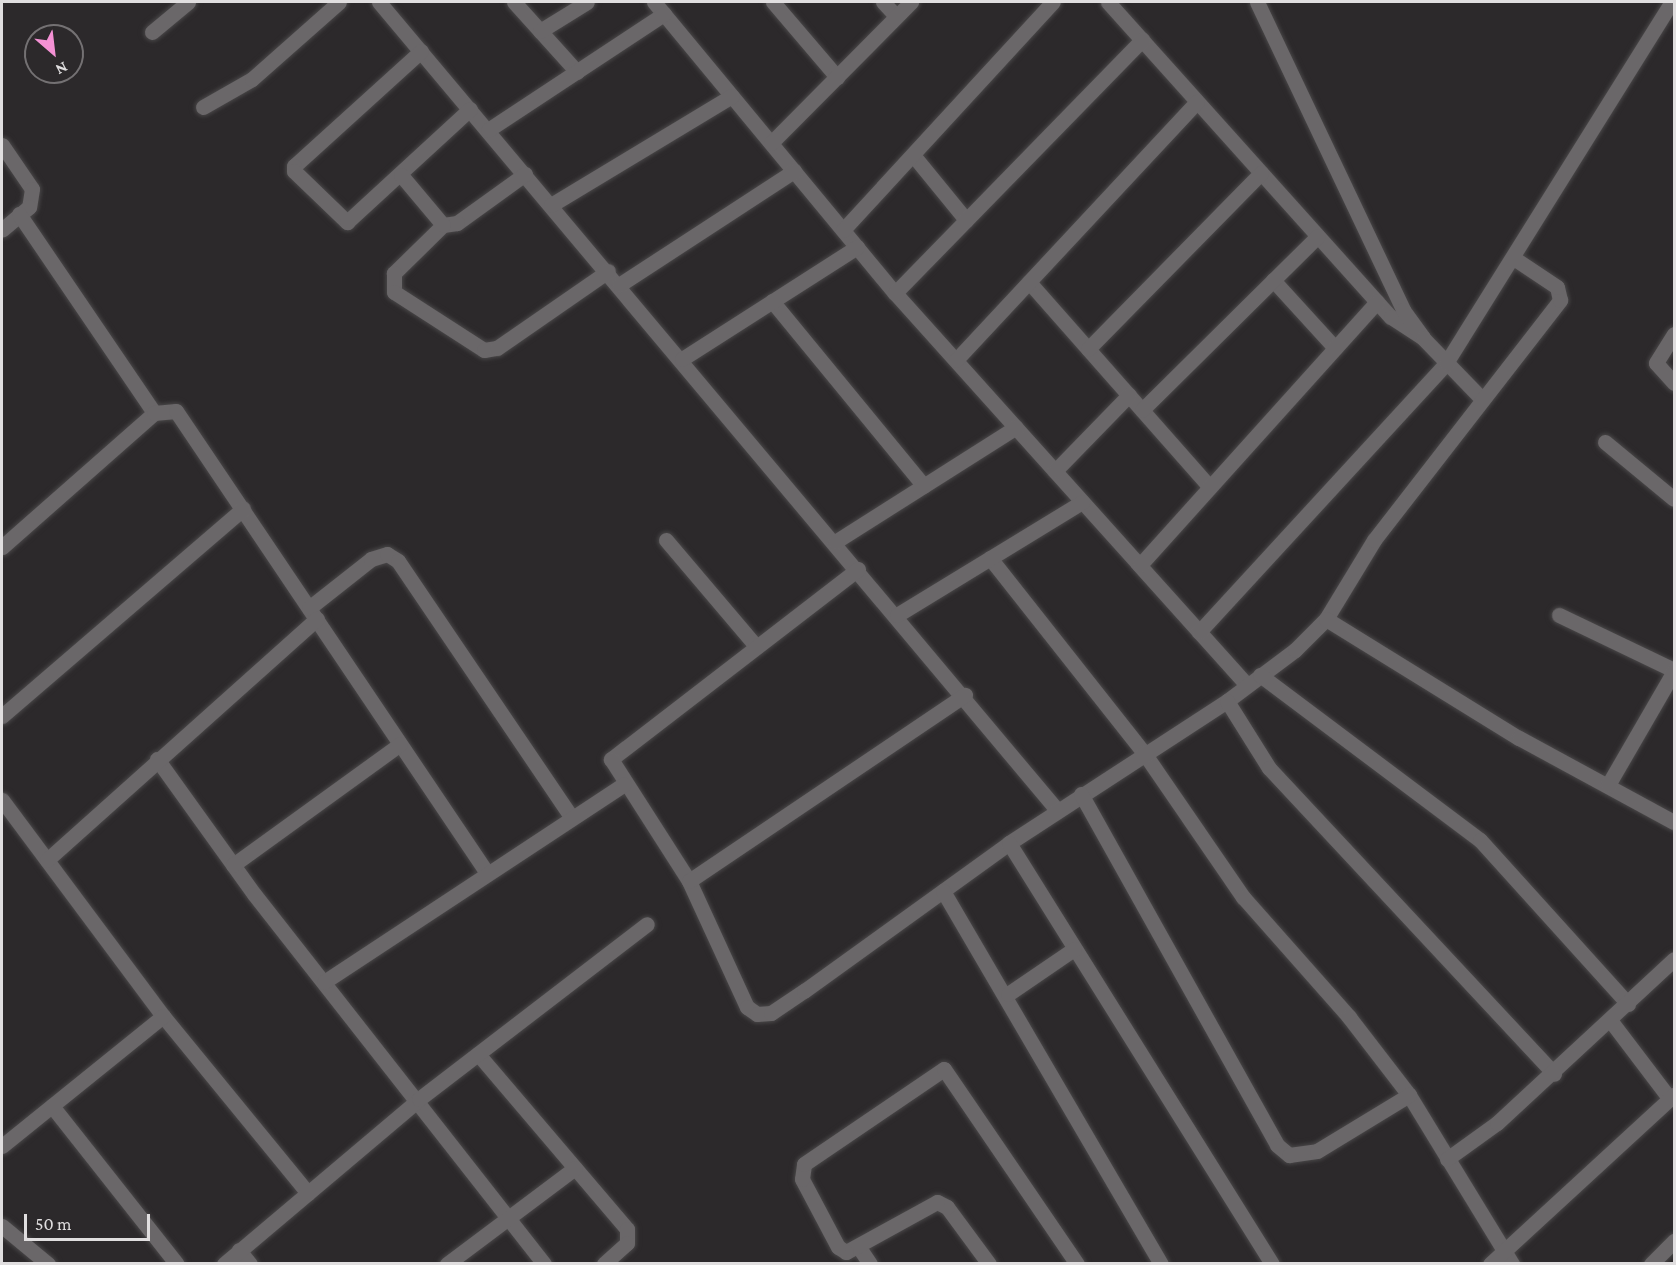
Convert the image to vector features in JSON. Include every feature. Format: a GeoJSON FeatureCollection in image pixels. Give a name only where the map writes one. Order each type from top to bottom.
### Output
{"type":"FeatureCollection","features":[{"type":"Feature","properties":{"kind":"street"},"geometry":{"type":"LineString","coordinates":[[152,32],[188,2]]}},
{"type":"Feature","properties":{"kind":"street"},"geometry":{"type":"LineString","coordinates":[[203,106],[252,79],[339,2]]}},
{"type":"Feature","properties":{"kind":"street"},"geometry":{"type":"LineString","coordinates":[[379,2],[965,695],[1057,810]]}},
{"type":"Feature","properties":{"kind":"street"},"geometry":{"type":"LineString","coordinates":[[514,2],[577,72]]}},
{"type":"Feature","properties":{"kind":"street"},"geometry":{"type":"LineString","coordinates":[[540,31],[587,2]]}},
{"type":"Feature","properties":{"kind":"street"},"geometry":{"type":"LineString","coordinates":[[654,2],[895,292],[1247,686]]}},
{"type":"Feature","properties":{"kind":"street"},"geometry":{"type":"LineString","coordinates":[[773,2],[837,77]]}},
{"type":"Feature","properties":{"kind":"street"},"geometry":{"type":"LineString","coordinates":[[883,2],[896,16]]}},
{"type":"Feature","properties":{"kind":"street"},"geometry":{"type":"LineString","coordinates":[[771,143],[911,2]]}},
{"type":"Feature","properties":{"kind":"street"},"geometry":{"type":"LineString","coordinates":[[843,230],[1053,2]]}},
{"type":"Feature","properties":{"kind":"street"},"geometry":{"type":"LineString","coordinates":[[1108,2],[1377,302],[1423,338]]}},
{"type":"Feature","properties":{"kind":"street"},"geometry":{"type":"LineString","coordinates":[[1257,2],[1403,310],[1423,338],[1482,399]]}},
{"type":"Feature","properties":{"kind":"street"},"geometry":{"type":"LineString","coordinates":[[1199,632],[1446,363],[1515,259],[1672,2]]}},
{"type":"Feature","properties":{"kind":"street"},"geometry":{"type":"LineString","coordinates":[[488,130],[664,14]]}},
{"type":"Feature","properties":{"kind":"street"},"geometry":{"type":"LineString","coordinates":[[895,292],[1142,40]]}},
{"type":"Feature","properties":{"kind":"street"},"geometry":{"type":"LineString","coordinates":[[421,51],[293,169],[347,222],[470,110]]}},
{"type":"Feature","properties":{"kind":"street"},"geometry":{"type":"LineString","coordinates":[[551,205],[732,96]]}},
{"type":"Feature","properties":{"kind":"street"},"geometry":{"type":"LineString","coordinates":[[956,360],[1197,102]]}},
{"type":"Feature","properties":{"kind":"street"},"geometry":{"type":"LineString","coordinates":[[2,145],[32,189],[29,207],[2,230]]}},
{"type":"Feature","properties":{"kind":"street"},"geometry":{"type":"LineString","coordinates":[[913,155],[966,220]]}},
{"type":"Feature","properties":{"kind":"street"},"geometry":{"type":"LineString","coordinates":[[619,285],[794,171]]}},
{"type":"Feature","properties":{"kind":"street"},"geometry":{"type":"LineString","coordinates":[[1088,349],[1262,173]]}},
{"type":"Feature","properties":{"kind":"street"},"geometry":{"type":"LineString","coordinates":[[525,174],[457,223],[443,225],[394,273],[391,284],[394,292],[484,350],[497,348],[608,271]]}},
{"type":"Feature","properties":{"kind":"street"},"geometry":{"type":"LineString","coordinates":[[401,175],[443,225]]}},
{"type":"Feature","properties":{"kind":"street"},"geometry":{"type":"LineString","coordinates":[[20,214],[154,413]]}},
{"type":"Feature","properties":{"kind":"street"},"geometry":{"type":"LineString","coordinates":[[1142,410],[1318,236]]}},
{"type":"Feature","properties":{"kind":"street"},"geometry":{"type":"LineString","coordinates":[[682,359],[857,247]]}},
{"type":"Feature","properties":{"kind":"street"},"geometry":{"type":"LineString","coordinates":[[858,569],[619,749],[611,759],[619,788],[689,881],[747,1007],[757,1014],[771,1013],[1057,810],[1227,701],[1326,619],[1374,540],[1560,300],[1557,287],[1515,259]]}},
{"type":"Feature","properties":{"kind":"street"},"geometry":{"type":"LineString","coordinates":[[1274,280],[1335,348]]}},
{"type":"Feature","properties":{"kind":"street"},"geometry":{"type":"LineString","coordinates":[[1029,282],[1210,487]]}},
{"type":"Feature","properties":{"kind":"street"},"geometry":{"type":"LineString","coordinates":[[772,301],[924,486]]}},
{"type":"Feature","properties":{"kind":"street"},"geometry":{"type":"LineString","coordinates":[[1140,565],[1377,302]]}},
{"type":"Feature","properties":{"kind":"street"},"geometry":{"type":"LineString","coordinates":[[1674,334],[1656,363],[1674,383]]}},
{"type":"Feature","properties":{"kind":"street"},"geometry":{"type":"LineString","coordinates":[[1055,471],[1129,395]]}},
{"type":"Feature","properties":{"kind":"street"},"geometry":{"type":"LineString","coordinates":[[2,547],[154,413],[176,411],[487,873]]}},
{"type":"Feature","properties":{"kind":"street"},"geometry":{"type":"LineString","coordinates":[[836,542],[1016,427]]}},
{"type":"Feature","properties":{"kind":"street"},"geometry":{"type":"LineString","coordinates":[[1605,442],[1674,499]]}},
{"type":"Feature","properties":{"kind":"street"},"geometry":{"type":"LineString","coordinates":[[897,615],[1082,502]]}},
{"type":"Feature","properties":{"kind":"street"},"geometry":{"type":"LineString","coordinates":[[2,716],[243,509]]}},
{"type":"Feature","properties":{"kind":"street"},"geometry":{"type":"LineString","coordinates":[[666,540],[756,646]]}},
{"type":"Feature","properties":{"kind":"street"},"geometry":{"type":"LineString","coordinates":[[46,860],[371,559],[387,554],[398,561],[572,818]]}},
{"type":"Feature","properties":{"kind":"street"},"geometry":{"type":"LineString","coordinates":[[990,558],[1144,753],[1243,897],[1349,1017],[1409,1095],[1508,1258]]}},
{"type":"Feature","properties":{"kind":"street"},"geometry":{"type":"LineString","coordinates":[[1559,615],[1674,670],[1608,785]]}},
{"type":"Feature","properties":{"kind":"street"},"geometry":{"type":"LineString","coordinates":[[1326,619],[1519,738],[1674,822]]}},
{"type":"Feature","properties":{"kind":"street"},"geometry":{"type":"LineString","coordinates":[[1260,675],[1445,809],[1517,877],[1628,1004]]}},
{"type":"Feature","properties":{"kind":"street"},"geometry":{"type":"LineString","coordinates":[[689,881],[965,695]]}},
{"type":"Feature","properties":{"kind":"street"},"geometry":{"type":"LineString","coordinates":[[1227,701],[1269,768],[1368,877],[1554,1074]]}},
{"type":"Feature","properties":{"kind":"street"},"geometry":{"type":"LineString","coordinates":[[233,865],[400,744]]}},
{"type":"Feature","properties":{"kind":"street"},"geometry":{"type":"LineString","coordinates":[[157,759],[233,865],[419,1099],[544,1263]]}},
{"type":"Feature","properties":{"kind":"street"},"geometry":{"type":"LineString","coordinates":[[324,982],[619,788]]}},
{"type":"Feature","properties":{"kind":"street"},"geometry":{"type":"LineString","coordinates":[[1081,794],[1277,1145],[1289,1155],[1317,1151],[1409,1095]]}},
{"type":"Feature","properties":{"kind":"street"},"geometry":{"type":"LineString","coordinates":[[2,800],[163,1016],[308,1193]]}},
{"type":"Feature","properties":{"kind":"street"},"geometry":{"type":"LineString","coordinates":[[1009,843],[1272,1263]]}},
{"type":"Feature","properties":{"kind":"street"},"geometry":{"type":"LineString","coordinates":[[943,891],[1008,994],[1161,1263]]}},
{"type":"Feature","properties":{"kind":"street"},"geometry":{"type":"LineString","coordinates":[[224,1263],[419,1099],[647,924]]}},
{"type":"Feature","properties":{"kind":"street"},"geometry":{"type":"LineString","coordinates":[[1008,994],[1074,949]]}},
{"type":"Feature","properties":{"kind":"street"},"geometry":{"type":"LineString","coordinates":[[1447,1159],[1554,1074],[1673,963]]}},
{"type":"Feature","properties":{"kind":"street"},"geometry":{"type":"LineString","coordinates":[[2,1146],[163,1016]]}},
{"type":"Feature","properties":{"kind":"street"},"geometry":{"type":"LineString","coordinates":[[1490,1263],[1508,1258],[1672,1097],[1610,1020]]}},
{"type":"Feature","properties":{"kind":"street"},"geometry":{"type":"LineString","coordinates":[[478,1054],[627,1229],[627,1243],[604,1263]]}},
{"type":"Feature","properties":{"kind":"street"},"geometry":{"type":"LineString","coordinates":[[988,1263],[947,1207],[937,1202],[925,1204],[860,1249],[846,1252],[838,1247],[802,1179],[804,1164],[944,1069],[1077,1263]]}},
{"type":"Feature","properties":{"kind":"street"},"geometry":{"type":"LineString","coordinates":[[52,1106],[177,1263]]}},
{"type":"Feature","properties":{"kind":"street"},"geometry":{"type":"LineString","coordinates":[[447,1263],[507,1215],[575,1168]]}},
{"type":"Feature","properties":{"kind":"street"},"geometry":{"type":"LineString","coordinates":[[2,1226],[48,1263]]}},
{"type":"Feature","properties":{"kind":"street"},"geometry":{"type":"LineString","coordinates":[[1651,1263],[1674,1241]]}},
{"type":"Feature","properties":{"kind":"street"},"geometry":{"type":"LineString","coordinates":[[860,1249],[870,1263]]}},
{"type":"Feature","properties":{"kind":"street"},"geometry":{"type":"LineString","coordinates":[[239,1250],[250,1263]]}}]}
